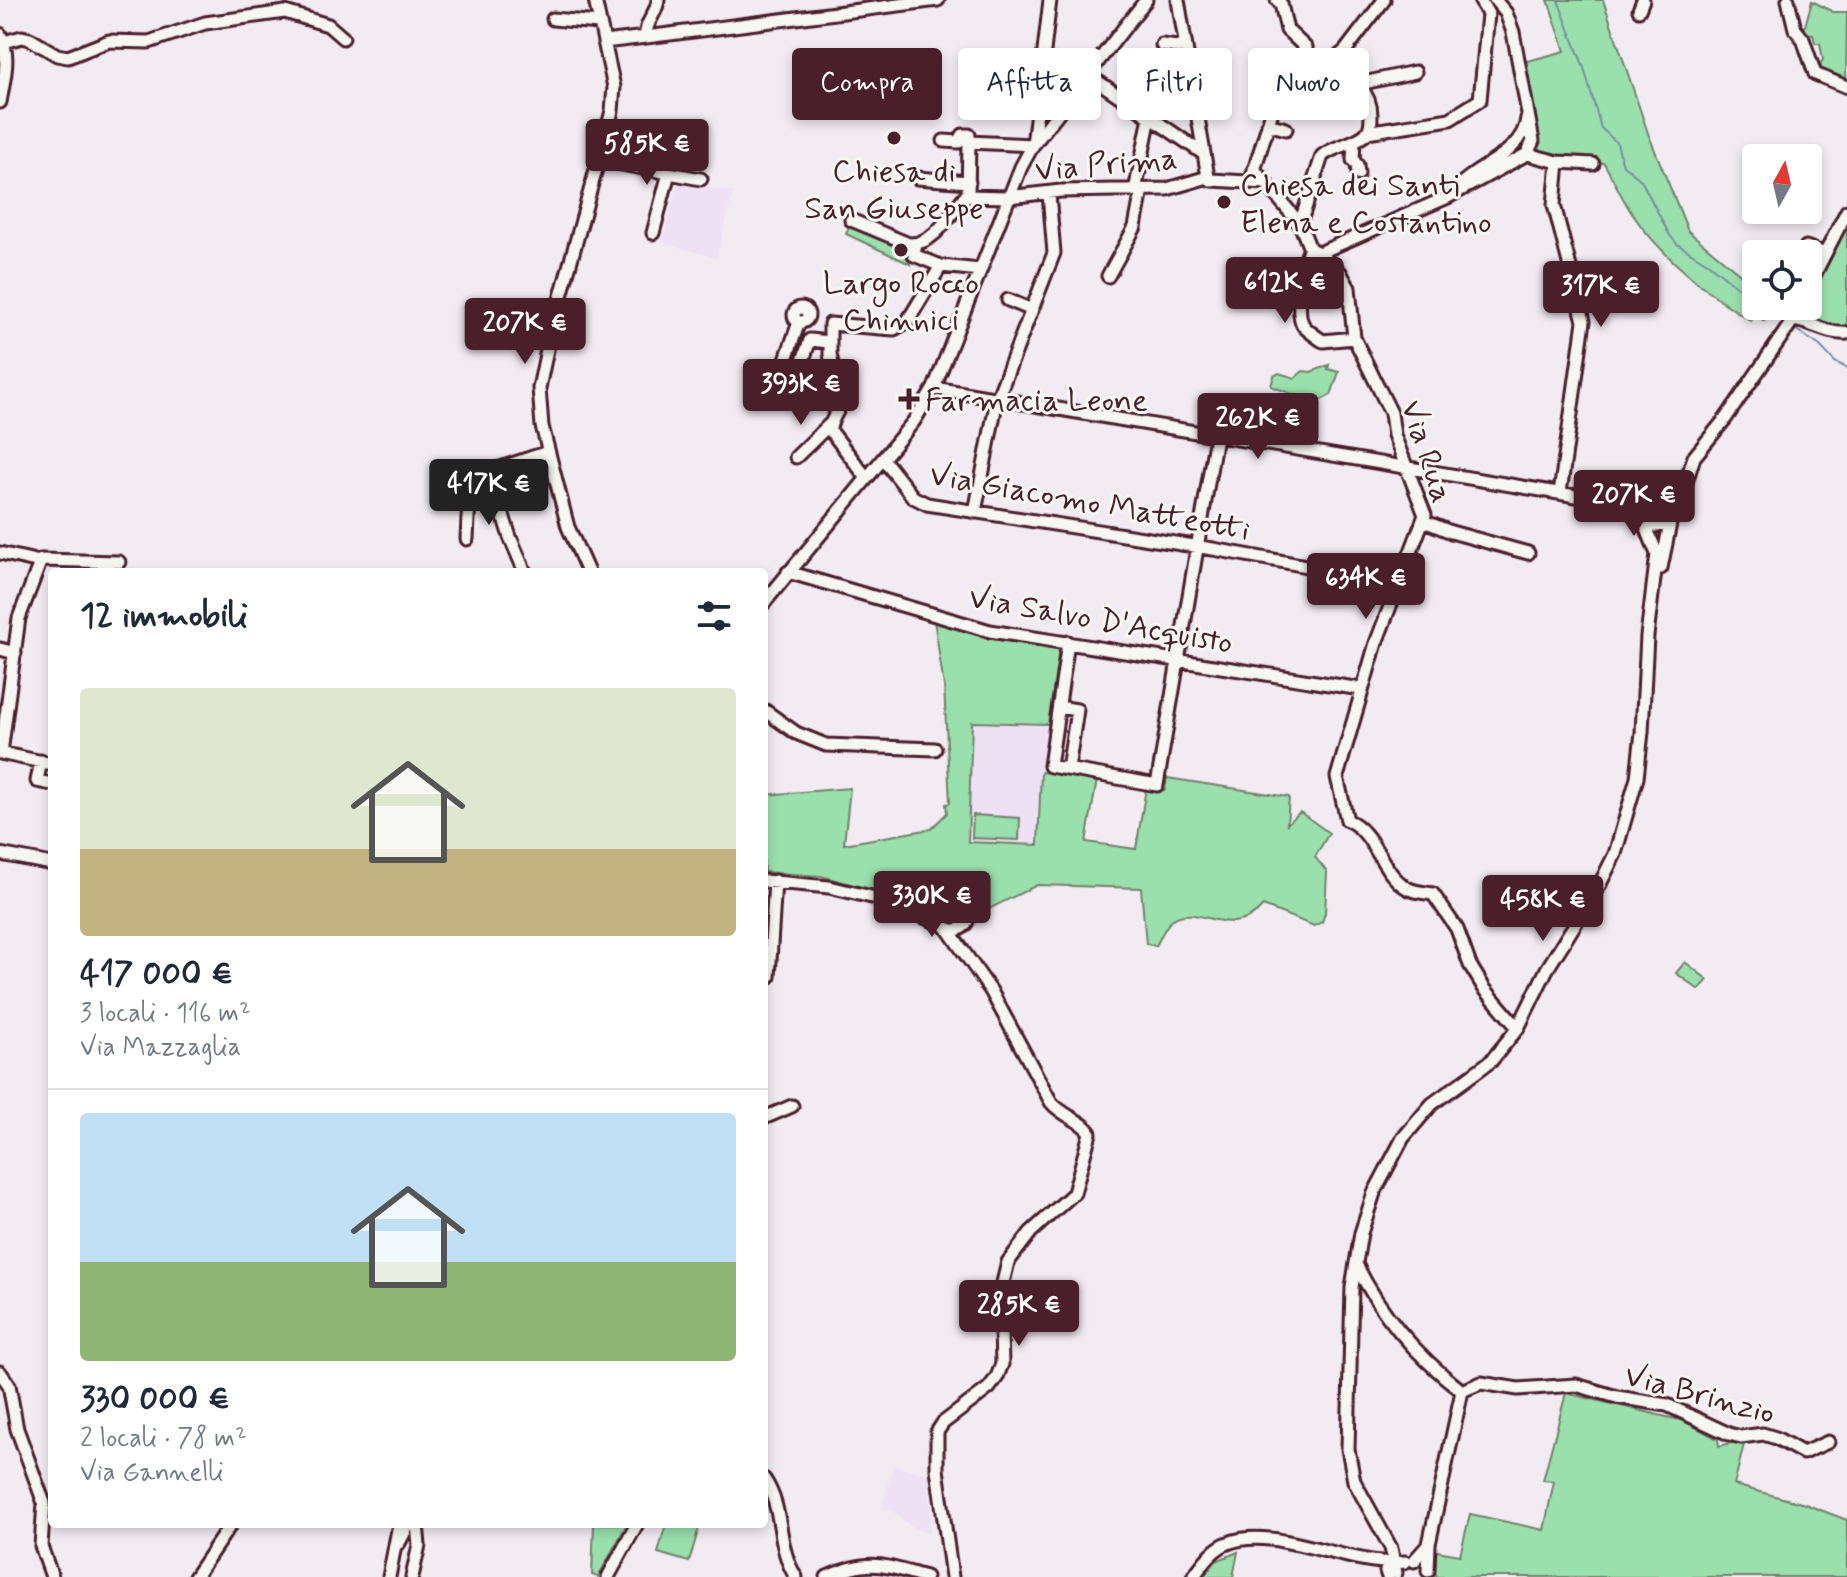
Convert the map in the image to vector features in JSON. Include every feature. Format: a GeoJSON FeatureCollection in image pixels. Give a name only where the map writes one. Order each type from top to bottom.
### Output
{"type":"FeatureCollection","features":[{"type":"Feature","properties":{"kind":"street"},"geometry":{"type":"LineString","coordinates":[[586,568],[568,527],[548,452],[539,388],[612,111],[614,87],[595,0]]}},
{"type":"Feature","properties":{"kind":"street"},"geometry":{"type":"LineString","coordinates":[[646,37],[645,31],[657,11],[658,0]]}},
{"type":"Feature","properties":{"kind":"street"},"geometry":{"type":"LineString","coordinates":[[604,42],[938,0]]}},
{"type":"Feature","properties":{"kind":"street"},"geometry":{"type":"LineString","coordinates":[[1033,145],[1050,0]]}},
{"type":"Feature","properties":{"kind":"street"},"geometry":{"type":"LineString","coordinates":[[1101,56],[1146,0]]}},
{"type":"Feature","properties":{"kind":"street"},"geometry":{"type":"LineString","coordinates":[[1162,45],[1185,48],[1178,0]]}},
{"type":"Feature","properties":{"kind":"street"},"geometry":{"type":"LineString","coordinates":[[1277,0],[1281,4],[1287,30],[1306,48]]}},
{"type":"Feature","properties":{"kind":"street"},"geometry":{"type":"LineString","coordinates":[[1347,48],[1384,0]]}},
{"type":"Feature","properties":{"kind":"street"},"geometry":{"type":"LineString","coordinates":[[1300,224],[1322,156],[1367,132],[1450,119],[1480,100],[1488,14],[1480,0]]}},
{"type":"Feature","properties":{"kind":"street"},"geometry":{"type":"LineString","coordinates":[[1495,0],[1510,20],[1527,106],[1530,150]]}},
{"type":"Feature","properties":{"kind":"street"},"geometry":{"type":"LineString","coordinates":[[1788,0],[1795,29],[1803,39],[1815,74],[1847,87]]}},
{"type":"Feature","properties":{"kind":"street"},"geometry":{"type":"LineString","coordinates":[[0,102],[6,65],[2,38],[30,39],[57,55],[68,57],[109,41],[149,42],[205,23],[285,12],[328,25],[343,38]]}},
{"type":"Feature","properties":{"kind":"street"},"geometry":{"type":"LineString","coordinates":[[553,19],[599,23]]}},
{"type":"Feature","properties":{"kind":"street"},"geometry":{"type":"LineString","coordinates":[[1369,82],[1415,72]]}},
{"type":"Feature","properties":{"kind":"street"},"geometry":{"type":"LineString","coordinates":[[1367,132],[1371,120],[1369,100]]}},
{"type":"Feature","properties":{"kind":"street"},"geometry":{"type":"LineString","coordinates":[[1488,170],[1518,141],[1526,124],[1527,106]]}},
{"type":"Feature","properties":{"kind":"street"},"geometry":{"type":"LineString","coordinates":[[768,598],[914,421],[934,388],[1008,197],[1033,145],[1052,120]]}},
{"type":"Feature","properties":{"kind":"street"},"geometry":{"type":"LineString","coordinates":[[1108,276],[1135,227],[1150,120]]}},
{"type":"Feature","properties":{"kind":"street"},"geometry":{"type":"LineString","coordinates":[[1154,120],[1204,154]]}},
{"type":"Feature","properties":{"kind":"street"},"geometry":{"type":"LineString","coordinates":[[1198,120],[1211,180],[1266,183]]}},
{"type":"Feature","properties":{"kind":"street"},"geometry":{"type":"LineString","coordinates":[[1250,182],[1269,120]]}},
{"type":"Feature","properties":{"kind":"street"},"geometry":{"type":"LineString","coordinates":[[1268,124],[1286,129]]}},
{"type":"Feature","properties":{"kind":"street"},"geometry":{"type":"LineString","coordinates":[[851,220],[909,244],[930,238],[965,196],[968,197],[969,135],[963,135],[959,142],[944,141]]}},
{"type":"Feature","properties":{"kind":"street"},"geometry":{"type":"LineString","coordinates":[[1354,141],[1353,160],[1358,174]]}},
{"type":"Feature","properties":{"kind":"street"},"geometry":{"type":"LineString","coordinates":[[1518,141],[1552,160],[1593,164]]}},
{"type":"Feature","properties":{"kind":"street"},"geometry":{"type":"LineString","coordinates":[[969,142],[1033,145]]}},
{"type":"Feature","properties":{"kind":"street"},"geometry":{"type":"LineString","coordinates":[[1354,338],[1323,341],[1303,325],[1299,311],[1306,257],[1314,251],[1448,197],[1470,176],[1530,150]]}},
{"type":"Feature","properties":{"kind":"street"},"geometry":{"type":"LineString","coordinates":[[600,160],[701,179]]}},
{"type":"Feature","properties":{"kind":"street"},"geometry":{"type":"LineString","coordinates":[[1552,160],[1554,205],[1584,321],[1560,493]]}},
{"type":"Feature","properties":{"kind":"street"},"geometry":{"type":"LineString","coordinates":[[1254,169],[1300,224],[1314,251]]}},
{"type":"Feature","properties":{"kind":"street"},"geometry":{"type":"LineString","coordinates":[[653,233],[669,173]]}},
{"type":"Feature","properties":{"kind":"street","name":"Via Prima"},"geometry":{"type":"LineString","coordinates":[[968,197],[1008,197],[1061,191],[1138,191],[1180,186],[1208,177]]}},
{"type":"Feature","properties":{"kind":"street"},"geometry":{"type":"LineString","coordinates":[[917,178],[969,182]]}},
{"type":"Feature","properties":{"kind":"street"},"geometry":{"type":"LineString","coordinates":[[975,512],[997,399],[1054,253],[1049,194]]}},
{"type":"Feature","properties":{"kind":"street"},"geometry":{"type":"LineString","coordinates":[[1822,260],[1847,211]]}},
{"type":"Feature","properties":{"kind":"street"},"geometry":{"type":"LineString","coordinates":[[916,244],[914,255],[941,266],[980,270]]}},
{"type":"Feature","properties":{"kind":"street","name":"Via Rua"},"geometry":{"type":"LineString","coordinates":[[1314,251],[1340,272],[1349,288],[1354,338],[1391,413],[1394,435],[1424,507],[1424,521],[1376,643],[1337,777],[1347,820],[1362,826],[1382,861],[1408,888],[1433,894],[1457,929],[1470,965],[1484,988],[1518,1028]]}},
{"type":"Feature","properties":{"kind":"street"},"geometry":{"type":"LineString","coordinates":[[829,342],[810,340],[800,369],[794,373],[784,365],[803,320],[894,329],[900,327],[907,322],[941,266]]}},
{"type":"Feature","properties":{"kind":"street"},"geometry":{"type":"LineString","coordinates":[[1008,300],[1032,310]]}},
{"type":"Feature","properties":{"kind":"street"},"geometry":{"type":"LineString","coordinates":[[934,388],[1588,498],[1626,509],[1642,521],[1658,527],[1678,508],[1694,457],[1726,418],[1793,320],[1829,333],[1847,333]]}},
{"type":"Feature","properties":{"kind":"street"},"geometry":{"type":"LineString","coordinates":[[796,457],[830,424],[839,409],[829,342],[830,324]]}},
{"type":"Feature","properties":{"kind":"street"},"geometry":{"type":"LineString","coordinates":[[830,424],[830,430],[866,477]]}},
{"type":"Feature","properties":{"kind":"street"},"geometry":{"type":"LineString","coordinates":[[1068,642],[1050,766],[1157,785],[1216,436]]}},
{"type":"Feature","properties":{"kind":"street"},"geometry":{"type":"LineString","coordinates":[[467,539],[470,478],[548,452]]}},
{"type":"Feature","properties":{"kind":"street","name":"Via Giacomo Matteotti"},"geometry":{"type":"LineString","coordinates":[[883,459],[900,483],[920,502],[1400,583]]}},
{"type":"Feature","properties":{"kind":"street"},"geometry":{"type":"LineString","coordinates":[[489,471],[523,568]]}},
{"type":"Feature","properties":{"kind":"street"},"geometry":{"type":"LineString","coordinates":[[1588,498],[1618,499],[1649,494],[1676,485],[1688,474]]}},
{"type":"Feature","properties":{"kind":"street"},"geometry":{"type":"LineString","coordinates":[[1649,494],[1668,498],[1671,516],[1663,561],[1656,579]]}},
{"type":"Feature","properties":{"kind":"street"},"geometry":{"type":"LineString","coordinates":[[1398,1570],[1386,1538],[1360,1496],[1350,1467],[1348,1449],[1355,1262],[1374,1193],[1403,1138],[1432,1104],[1491,1061],[1518,1028],[1547,969],[1615,854],[1639,763],[1647,636],[1656,579],[1656,547],[1642,521],[1638,505],[1649,494]]}},
{"type":"Feature","properties":{"kind":"street"},"geometry":{"type":"LineString","coordinates":[[1424,521],[1451,532],[1528,553]]}},
{"type":"Feature","properties":{"kind":"street"},"geometry":{"type":"LineString","coordinates":[[0,553],[40,562],[119,562]]}},
{"type":"Feature","properties":{"kind":"street"},"geometry":{"type":"LineString","coordinates":[[40,562],[19,618],[1,753],[46,762],[37,781],[48,783]]}},
{"type":"Feature","properties":{"kind":"street","name":"Via Salvo D'Acquisto"},"geometry":{"type":"LineString","coordinates":[[788,572],[990,631],[1361,689]]}},
{"type":"Feature","properties":{"kind":"street"},"geometry":{"type":"LineString","coordinates":[[0,649],[15,653]]}},
{"type":"Feature","properties":{"kind":"street"},"geometry":{"type":"LineString","coordinates":[[1059,707],[1077,710],[1068,769]]}},
{"type":"Feature","properties":{"kind":"street"},"geometry":{"type":"LineString","coordinates":[[768,713],[796,733],[826,745],[935,749]]}},
{"type":"Feature","properties":{"kind":"street"},"geometry":{"type":"LineString","coordinates":[[0,854],[48,863]]}},
{"type":"Feature","properties":{"kind":"street"},"geometry":{"type":"LineString","coordinates":[[769,977],[769,881],[829,887],[914,907],[954,901],[964,905],[969,915],[965,942],[975,966]]}},
{"type":"Feature","properties":{"kind":"street"},"geometry":{"type":"LineString","coordinates":[[952,1577],[937,1469],[937,1432],[943,1423],[989,1388],[997,1377],[1002,1364],[1000,1295],[1008,1262],[1031,1232],[1074,1193],[1090,1133],[1084,1124],[1065,1117],[1051,1102],[1002,1010],[975,966],[941,922],[944,906],[954,901]]}},
{"type":"Feature","properties":{"kind":"street"},"geometry":{"type":"LineString","coordinates":[[888,903],[957,930],[968,921]]}},
{"type":"Feature","properties":{"kind":"street"},"geometry":{"type":"LineString","coordinates":[[768,1116],[792,1106]]}},
{"type":"Feature","properties":{"kind":"street"},"geometry":{"type":"LineString","coordinates":[[1355,1262],[1387,1318],[1426,1363],[1462,1391],[1429,1544],[1429,1574]]}},
{"type":"Feature","properties":{"kind":"street"},"geometry":{"type":"LineString","coordinates":[[0,1372],[9,1385],[17,1429],[44,1503],[41,1546],[52,1577]]}},
{"type":"Feature","properties":{"kind":"street","name":"Via Brinzio"},"geometry":{"type":"LineString","coordinates":[[1462,1391],[1481,1383],[1518,1389],[1576,1385],[1617,1397],[1667,1405],[1729,1434],[1741,1437],[1763,1434],[1803,1453],[1828,1442]]}},
{"type":"Feature","properties":{"kind":"street"},"geometry":{"type":"LineString","coordinates":[[768,1487],[776,1503],[783,1533],[784,1558],[796,1577]]}},
{"type":"Feature","properties":{"kind":"street"},"geometry":{"type":"LineString","coordinates":[[195,1577],[228,1528]]}},
{"type":"Feature","properties":{"kind":"street"},"geometry":{"type":"LineString","coordinates":[[389,1577],[398,1528]]}},
{"type":"Feature","properties":{"kind":"street"},"geometry":{"type":"LineString","coordinates":[[394,1554],[407,1528]]}},
{"type":"Feature","properties":{"kind":"street"},"geometry":{"type":"LineString","coordinates":[[412,1577],[419,1545],[417,1528]]}},
{"type":"Feature","properties":{"kind":"street"},"geometry":{"type":"LineString","coordinates":[[608,1577],[635,1528]]}},
{"type":"Feature","properties":{"kind":"street"},"geometry":{"type":"LineString","coordinates":[[1193,1577],[1215,1551],[1226,1544],[1252,1537],[1398,1570],[1423,1564],[1429,1574]]}},
{"type":"Feature","properties":{"kind":"street"},"geometry":{"type":"LineString","coordinates":[[1398,1570],[1429,1544]]}},
{"type":"Feature","properties":{"kind":"street"},"geometry":{"type":"LineString","coordinates":[[827,1577],[869,1563],[926,1577]]}},
{"type":"Feature","properties":{"kind":"shaded area"},"geometry":{"type":"Polygon","coordinates":[[[678,183],[733,192],[717,258],[662,243],[678,183]]]}},
{"type":"Feature","properties":{"kind":"shaded area"},"geometry":{"type":"Polygon","coordinates":[[[972,721],[1048,724],[1041,772],[1038,845],[968,843],[972,721]]]}},
{"type":"Feature","properties":{"kind":"shaded area"},"geometry":{"type":"Polygon","coordinates":[[[893,1466],[930,1474],[930,1534],[914,1529],[894,1512],[881,1509],[893,1466]]]}},
{"type":"Feature","properties":{"kind":"green space"},"geometry":{"type":"Polygon","coordinates":[[[1548,0],[1603,0],[1649,136],[1688,231],[1742,275],[1742,315],[1701,286],[1656,244],[1631,212],[1604,163],[1544,154],[1538,148],[1524,62],[1565,51],[1548,0]]]}},
{"type":"Feature","properties":{"kind":"green space"},"geometry":{"type":"Polygon","coordinates":[[[1812,1],[1833,12],[1847,12],[1846,80],[1818,73],[1826,71],[1820,64],[1823,60],[1820,43],[1815,43],[1813,34],[1803,33],[1812,1]]]}},
{"type":"Feature","properties":{"kind":"green space"},"geometry":{"type":"Polygon","coordinates":[[[1847,218],[1847,330],[1824,328],[1810,320],[1822,320],[1822,266],[1847,218]]]}},
{"type":"Feature","properties":{"kind":"green space"},"geometry":{"type":"Polygon","coordinates":[[[850,225],[905,250],[910,264],[846,234],[850,225]]]}},
{"type":"Feature","properties":{"kind":"green space"},"geometry":{"type":"Polygon","coordinates":[[[1329,365],[1328,369],[1339,372],[1331,395],[1315,403],[1271,386],[1274,376],[1279,373],[1295,378],[1303,371],[1311,372],[1329,365]]]}},
{"type":"Feature","properties":{"kind":"green space"},"geometry":{"type":"Polygon","coordinates":[[[934,620],[987,638],[1059,649],[1048,724],[972,722],[968,842],[1038,845],[1041,772],[1097,780],[1086,842],[1136,849],[1146,788],[1165,790],[1167,778],[1289,797],[1287,824],[1300,812],[1329,833],[1315,857],[1327,872],[1322,922],[1314,926],[1263,906],[1239,921],[1183,915],[1170,921],[1156,946],[1146,944],[1141,888],[1037,885],[979,914],[972,900],[962,891],[947,891],[913,901],[821,876],[768,872],[768,795],[850,788],[844,844],[931,829],[947,813],[946,804],[950,803],[944,686],[934,620]]]}},
{"type":"Feature","properties":{"kind":"green space"},"geometry":{"type":"Polygon","coordinates":[[[973,815],[1020,818],[1019,840],[972,838],[973,815]]]}},
{"type":"Feature","properties":{"kind":"green space"},"geometry":{"type":"Polygon","coordinates":[[[1685,962],[1708,980],[1699,990],[1676,973],[1685,962]]]}},
{"type":"Feature","properties":{"kind":"green space"},"geometry":{"type":"Polygon","coordinates":[[[1566,1393],[1684,1421],[1718,1439],[1719,1446],[1745,1440],[1734,1485],[1805,1504],[1847,1520],[1847,1577],[1437,1577],[1430,1559],[1431,1550],[1460,1555],[1470,1514],[1544,1530],[1554,1481],[1543,1480],[1566,1393]]]}},
{"type":"Feature","properties":{"kind":"green space"},"geometry":{"type":"Polygon","coordinates":[[[594,1528],[625,1528],[598,1577],[592,1575],[594,1528]]]}},
{"type":"Feature","properties":{"kind":"green space"},"geometry":{"type":"Polygon","coordinates":[[[665,1528],[699,1528],[689,1562],[658,1553],[665,1528]]]}},
{"type":"Feature","properties":{"kind":"green space"},"geometry":{"type":"Polygon","coordinates":[[[1238,1552],[1233,1577],[1203,1577],[1216,1561],[1238,1552]]]}},
{"type":"Feature","properties":{"kind":"waterway"},"geometry":{"type":"LineString","coordinates":[[1558,0],[1584,68],[1601,128],[1617,143],[1623,165],[1641,180],[1677,244],[1709,264],[1742,291]]}},
{"type":"Feature","properties":{"kind":"waterway"},"geometry":{"type":"LineString","coordinates":[[1780,320],[1786,324]]}},
{"type":"Feature","properties":{"kind":"waterway"},"geometry":{"type":"LineString","coordinates":[[1792,327],[1847,368]]}},
{"type":"Feature","properties":{"kind":"place","name":"Chiesa di San Giuseppe"},"geometry":{"type":"Point","coordinates":[894,138]}},
{"type":"Feature","properties":{"kind":"place","name":"Chiesa dei Santi Elena e Costantino"},"geometry":{"type":"Point","coordinates":[1224,202]}},
{"type":"Feature","properties":{"kind":"place","name":"Largo Rocco Chinnici"},"geometry":{"type":"Point","coordinates":[901,250]}},
{"type":"Feature","properties":{"kind":"place","name":"Farmacia Leone"},"geometry":{"type":"Point","coordinates":[909,399]}}]}
